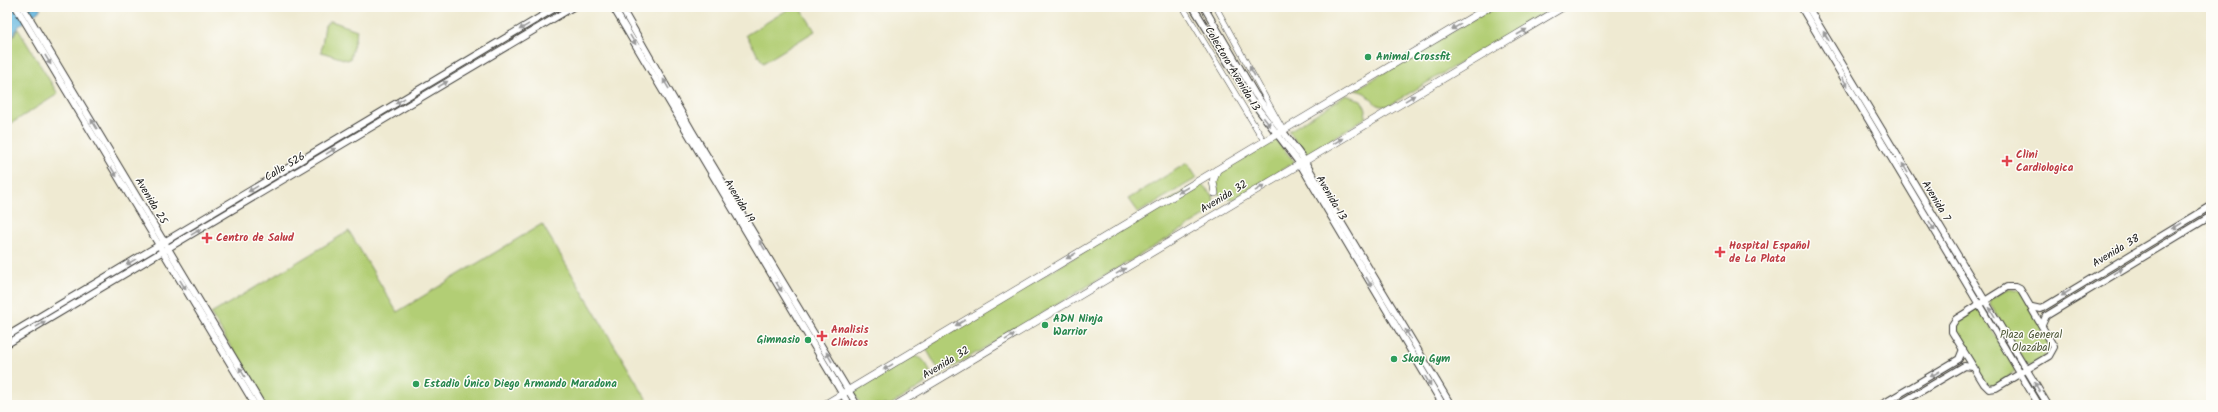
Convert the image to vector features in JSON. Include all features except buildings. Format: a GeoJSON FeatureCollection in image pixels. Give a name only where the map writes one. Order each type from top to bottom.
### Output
{"type":"FeatureCollection","features":[{"type":"Feature","properties":{"kind":"highway"},"geometry":{"type":"LineString","coordinates":[[824,405],[1489,7]]}},
{"type":"Feature","properties":{"kind":"highway","name":"Avenida 32"},"geometry":{"type":"LineString","coordinates":[[896,405],[1563,7]]}},
{"type":"Feature","properties":{"kind":"highway"},"geometry":{"type":"LineString","coordinates":[[1215,193],[1213,181],[1217,170]]}},
{"type":"Feature","properties":{"kind":"main road","name":"Avenida 25"},"geometry":{"type":"LineString","coordinates":[[16,7],[31,25],[164,242],[165,250],[255,405]]}},
{"type":"Feature","properties":{"kind":"main road","name":"Avenida 25"},"geometry":{"type":"LineString","coordinates":[[23,7],[31,25],[158,246],[165,250],[262,405]]}},
{"type":"Feature","properties":{"kind":"main road","name":"Calle 526"},"geometry":{"type":"LineString","coordinates":[[7,336],[557,7]]}},
{"type":"Feature","properties":{"kind":"main road","name":"Calle 526"},"geometry":{"type":"LineString","coordinates":[[7,344],[573,7]]}},
{"type":"Feature","properties":{"kind":"main road","name":"Avenida 19"},"geometry":{"type":"LineString","coordinates":[[613,7],[845,392],[857,405]]}},
{"type":"Feature","properties":{"kind":"main road","name":"Avenida 19"},"geometry":{"type":"LineString","coordinates":[[621,7],[845,392],[849,405]]}},
{"type":"Feature","properties":{"kind":"main road","name":"Avenida 13"},"geometry":{"type":"LineString","coordinates":[[1193,7],[1252,101],[1280,132]]}},
{"type":"Feature","properties":{"kind":"main road","name":"Avenida 13"},"geometry":{"type":"LineString","coordinates":[[1204,7],[1255,94],[1302,162],[1451,405]]}},
{"type":"Feature","properties":{"kind":"main road","name":"Avenida 7"},"geometry":{"type":"LineString","coordinates":[[1801,7],[1982,303],[2048,405]]}},
{"type":"Feature","properties":{"kind":"main road","name":"Avenida 7"},"geometry":{"type":"LineString","coordinates":[[1808,7],[1982,303],[2039,405]]}},
{"type":"Feature","properties":{"kind":"main road","name":"Avenida 13"},"geometry":{"type":"LineString","coordinates":[[1302,162],[1443,405]]}},
{"type":"Feature","properties":{"kind":"main road","name":"Avenida 38"},"geometry":{"type":"LineString","coordinates":[[2031,307],[2041,309],[2211,206]]}},
{"type":"Feature","properties":{"kind":"main road","name":"Avenida 38"},"geometry":{"type":"LineString","coordinates":[[2042,325],[2046,316],[2211,216]]}},
{"type":"Feature","properties":{"kind":"main road"},"geometry":{"type":"LineString","coordinates":[[2007,287],[2016,287],[2023,292],[2031,307],[2053,343],[2053,351],[2049,356],[1996,388],[1989,389],[1984,384],[1952,332],[1952,325],[1956,318],[2007,287]]}},
{"type":"Feature","properties":{"kind":"main road"},"geometry":{"type":"LineString","coordinates":[[1881,405],[1959,359],[1962,349]]}},
{"type":"Feature","properties":{"kind":"main road"},"geometry":{"type":"LineString","coordinates":[[1898,405],[1964,366],[1973,367]]}},
{"type":"Feature","properties":{"kind":"street","name":"Colectora Avenida 13"},"geometry":{"type":"LineString","coordinates":[[1183,7],[1264,142]]}},
{"type":"Feature","properties":{"kind":"street","name":"Colectora Avenida 13"},"geometry":{"type":"LineString","coordinates":[[1216,7],[1277,116],[1280,132]]}},
{"type":"Feature","properties":{"kind":"green space"},"geometry":{"type":"Polygon","coordinates":[[[792,7],[800,7],[815,31],[763,63],[746,35],[792,7]]]}},
{"type":"Feature","properties":{"kind":"green space"},"geometry":{"type":"Polygon","coordinates":[[[1493,7],[1554,7],[1388,106],[1378,105],[1366,94],[1355,90],[1493,7]]]}},
{"type":"Feature","properties":{"kind":"green space"},"geometry":{"type":"Polygon","coordinates":[[[331,21],[357,30],[350,59],[347,60],[321,52],[325,25],[331,21]]]}},
{"type":"Feature","properties":{"kind":"green space"},"geometry":{"type":"Polygon","coordinates":[[[18,29],[58,94],[7,126],[7,46],[18,29]]]}},
{"type":"Feature","properties":{"kind":"green space"},"geometry":{"type":"Polygon","coordinates":[[[1346,95],[1361,100],[1366,109],[1365,118],[1305,156],[1289,131],[1346,95]]]}},
{"type":"Feature","properties":{"kind":"green space"},"geometry":{"type":"Polygon","coordinates":[[[1274,138],[1295,162],[1235,199],[1221,197],[1215,188],[1218,172],[1274,138]]]}},
{"type":"Feature","properties":{"kind":"green space"},"geometry":{"type":"Polygon","coordinates":[[[1187,163],[1197,178],[1138,213],[1128,199],[1187,163]]]}},
{"type":"Feature","properties":{"kind":"green space"},"geometry":{"type":"Polygon","coordinates":[[[1200,182],[1212,195],[1215,204],[1210,213],[941,374],[925,347],[1200,182]]]}},
{"type":"Feature","properties":{"kind":"green space"},"geometry":{"type":"Polygon","coordinates":[[[542,224],[650,405],[266,405],[211,314],[349,231],[397,312],[542,224]]]}},
{"type":"Feature","properties":{"kind":"green space","name":"Plaza General Olazábal"},"geometry":{"type":"Polygon","coordinates":[[[2009,288],[2020,290],[2052,343],[2050,353],[2031,365],[2025,363],[1990,304],[1991,299],[2009,288]]]}},
{"type":"Feature","properties":{"kind":"green space","name":"Plaza General Olazábal"},"geometry":{"type":"Polygon","coordinates":[[[1974,309],[1980,310],[2015,369],[2015,372],[1995,386],[1986,384],[1954,331],[1954,327],[1958,320],[1963,315],[1974,309]]]}},
{"type":"Feature","properties":{"kind":"green space"},"geometry":{"type":"Polygon","coordinates":[[[914,356],[923,360],[929,369],[930,372],[925,384],[890,405],[861,405],[853,391],[907,358],[914,356]]]}},
{"type":"Feature","properties":{"kind":"water"},"geometry":{"type":"Polygon","coordinates":[[[11,7],[41,7],[39,11],[19,26],[7,44],[7,19],[11,7]]]}},
{"type":"Feature","properties":{"kind":"place","name":"Animal Crossfit"},"geometry":{"type":"Point","coordinates":[1368,57]}},
{"type":"Feature","properties":{"kind":"place","name":"Clini Cardiologica"},"geometry":{"type":"Point","coordinates":[2007,161]}},
{"type":"Feature","properties":{"kind":"place","name":"Centro de Salud"},"geometry":{"type":"Point","coordinates":[207,238]}},
{"type":"Feature","properties":{"kind":"place","name":"Hospital Español de La Plata"},"geometry":{"type":"Point","coordinates":[1720,252]}},
{"type":"Feature","properties":{"kind":"place","name":"ADN Ninja Warrior"},"geometry":{"type":"Point","coordinates":[1045,325]}},
{"type":"Feature","properties":{"kind":"place","name":"Analisis Clínicos"},"geometry":{"type":"Point","coordinates":[822,336]}},
{"type":"Feature","properties":{"kind":"place","name":"Gimnasio"},"geometry":{"type":"Point","coordinates":[808,340]}},
{"type":"Feature","properties":{"kind":"place","name":"Skay Gym"},"geometry":{"type":"Point","coordinates":[1394,359]}},
{"type":"Feature","properties":{"kind":"place","name":"Estadio Único Diego Armando Maradona"},"geometry":{"type":"Point","coordinates":[416,384]}}]}
